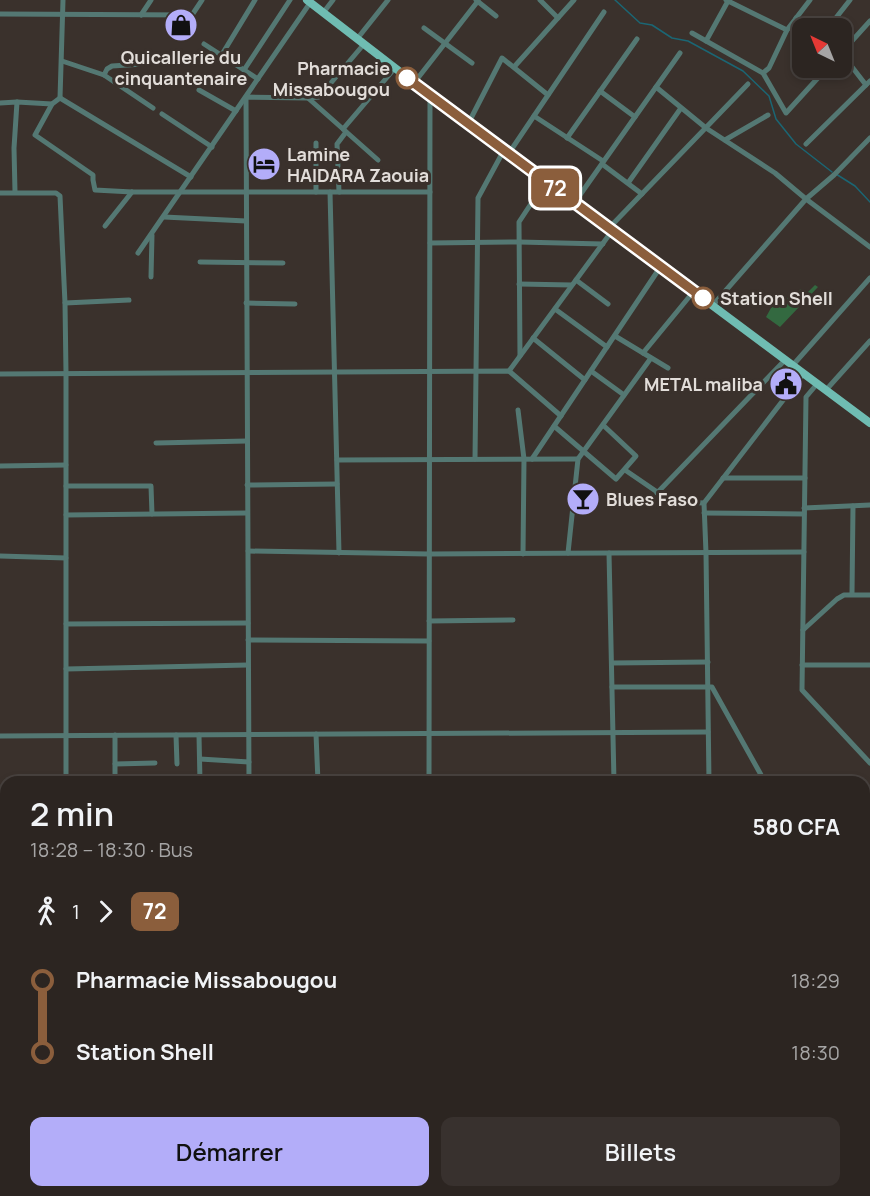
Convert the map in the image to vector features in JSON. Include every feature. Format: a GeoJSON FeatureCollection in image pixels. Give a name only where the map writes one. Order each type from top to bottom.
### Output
{"type":"FeatureCollection","features":[{"type":"Feature","properties":{"kind":"main road"},"geometry":{"type":"LineString","coordinates":[[309,1],[468,124],[817,384],[868,419]]}},
{"type":"Feature","properties":{"kind":"street"},"geometry":{"type":"LineString","coordinates":[[63,0],[60,98],[52,104],[35,135],[93,176],[95,190],[430,192]]}},
{"type":"Feature","properties":{"kind":"street"},"geometry":{"type":"LineString","coordinates":[[141,15],[151,0]]}},
{"type":"Feature","properties":{"kind":"street"},"geometry":{"type":"LineString","coordinates":[[0,14],[192,15],[202,0]]}},
{"type":"Feature","properties":{"kind":"street"},"geometry":{"type":"LineString","coordinates":[[221,56],[255,0]]}},
{"type":"Feature","properties":{"kind":"street"},"geometry":{"type":"LineString","coordinates":[[244,70],[290,0]]}},
{"type":"Feature","properties":{"kind":"street"},"geometry":{"type":"LineString","coordinates":[[323,13],[333,0]]}},
{"type":"Feature","properties":{"kind":"street"},"geometry":{"type":"LineString","coordinates":[[357,39],[388,0]]}},
{"type":"Feature","properties":{"kind":"street"},"geometry":{"type":"LineString","coordinates":[[540,0],[558,18]]}},
{"type":"Feature","properties":{"kind":"street"},"geometry":{"type":"LineString","coordinates":[[514,67],[574,0]]}},
{"type":"Feature","properties":{"kind":"street"},"geometry":{"type":"LineString","coordinates":[[796,18],[810,0]]}},
{"type":"Feature","properties":{"kind":"street"},"geometry":{"type":"LineString","coordinates":[[836,18],[850,0]]}},
{"type":"Feature","properties":{"kind":"street"},"geometry":{"type":"LineString","coordinates":[[138,253],[246,98],[309,1]]}},
{"type":"Feature","properties":{"kind":"street"},"geometry":{"type":"LineString","coordinates":[[414,83],[477,1],[496,16]]}},
{"type":"Feature","properties":{"kind":"street"},"geometry":{"type":"LineString","coordinates":[[706,41],[731,1],[787,30]]}},
{"type":"Feature","properties":{"kind":"street"},"geometry":{"type":"LineString","coordinates":[[475,459],[478,198],[604,12]]}},
{"type":"Feature","properties":{"kind":"street"},"geometry":{"type":"LineString","coordinates":[[852,41],[870,21]]}},
{"type":"Feature","properties":{"kind":"street"},"geometry":{"type":"LineString","coordinates":[[763,73],[769,68],[792,23]]}},
{"type":"Feature","properties":{"kind":"street"},"geometry":{"type":"LineString","coordinates":[[424,28],[472,63]]}},
{"type":"Feature","properties":{"kind":"street"},"geometry":{"type":"LineString","coordinates":[[692,33],[763,73],[786,113],[818,78]]}},
{"type":"Feature","properties":{"kind":"street"},"geometry":{"type":"LineString","coordinates":[[567,138],[637,39]]}},
{"type":"Feature","properties":{"kind":"street"},"geometry":{"type":"LineString","coordinates":[[204,44],[258,79]]}},
{"type":"Feature","properties":{"kind":"street"},"geometry":{"type":"LineString","coordinates":[[246,98],[308,99],[319,97],[364,44]]}},
{"type":"Feature","properties":{"kind":"street"},"geometry":{"type":"LineString","coordinates":[[574,202],[680,53]]}},
{"type":"Feature","properties":{"kind":"street"},"geometry":{"type":"LineString","coordinates":[[468,124],[502,58],[548,95]]}},
{"type":"Feature","properties":{"kind":"street"},"geometry":{"type":"LineString","coordinates":[[62,62],[104,75],[153,108]]}},
{"type":"Feature","properties":{"kind":"street"},"geometry":{"type":"LineString","coordinates":[[104,75],[112,66],[143,64]]}},
{"type":"Feature","properties":{"kind":"street"},"geometry":{"type":"LineString","coordinates":[[806,144],[868,83],[852,64]]}},
{"type":"Feature","properties":{"kind":"street"},"geometry":{"type":"LineString","coordinates":[[339,192],[337,144],[395,68]]}},
{"type":"Feature","properties":{"kind":"street"},"geometry":{"type":"LineString","coordinates":[[509,371],[603,244],[610,229],[748,84]]}},
{"type":"Feature","properties":{"kind":"street"},"geometry":{"type":"LineString","coordinates":[[656,87],[706,128],[775,173],[870,247]]}},
{"type":"Feature","properties":{"kind":"street"},"geometry":{"type":"LineString","coordinates":[[199,90],[236,111]]}},
{"type":"Feature","properties":{"kind":"street"},"geometry":{"type":"LineString","coordinates":[[600,92],[635,117]]}},
{"type":"Feature","properties":{"kind":"street"},"geometry":{"type":"LineString","coordinates":[[429,776],[430,95]]}},
{"type":"Feature","properties":{"kind":"street"},"geometry":{"type":"LineString","coordinates":[[60,98],[191,177]]}},
{"type":"Feature","properties":{"kind":"street"},"geometry":{"type":"LineString","coordinates":[[246,98],[249,776]]}},
{"type":"Feature","properties":{"kind":"street"},"geometry":{"type":"LineString","coordinates":[[308,99],[378,160]]}},
{"type":"Feature","properties":{"kind":"street"},"geometry":{"type":"LineString","coordinates":[[15,192],[14,148],[17,102]]}},
{"type":"Feature","properties":{"kind":"street"},"geometry":{"type":"LineString","coordinates":[[0,103],[52,104]]}},
{"type":"Feature","properties":{"kind":"street"},"geometry":{"type":"LineString","coordinates":[[628,183],[681,108]]}},
{"type":"Feature","properties":{"kind":"street"},"geometry":{"type":"LineString","coordinates":[[162,114],[212,147]]}},
{"type":"Feature","properties":{"kind":"street"},"geometry":{"type":"LineString","coordinates":[[725,140],[768,114]]}},
{"type":"Feature","properties":{"kind":"street"},"geometry":{"type":"LineString","coordinates":[[534,116],[603,163],[642,194]]}},
{"type":"Feature","properties":{"kind":"street"},"geometry":{"type":"LineString","coordinates":[[713,305],[806,199],[835,174],[870,138]]}},
{"type":"Feature","properties":{"kind":"street"},"geometry":{"type":"LineString","coordinates":[[316,143],[316,192]]}},
{"type":"Feature","properties":{"kind":"street"},"geometry":{"type":"LineString","coordinates":[[520,356],[519,222],[546,181]]}},
{"type":"Feature","properties":{"kind":"street"},"geometry":{"type":"LineString","coordinates":[[105,226],[132,192]]}},
{"type":"Feature","properties":{"kind":"street"},"geometry":{"type":"LineString","coordinates":[[330,192],[339,553]]}},
{"type":"Feature","properties":{"kind":"street"},"geometry":{"type":"LineString","coordinates":[[0,193],[56,193],[60,196],[66,373],[66,776]]}},
{"type":"Feature","properties":{"kind":"street"},"geometry":{"type":"LineString","coordinates":[[164,217],[246,221]]}},
{"type":"Feature","properties":{"kind":"street"},"geometry":{"type":"LineString","coordinates":[[151,276],[152,234]]}},
{"type":"Feature","properties":{"kind":"street"},"geometry":{"type":"LineString","coordinates":[[430,243],[603,244]]}},
{"type":"Feature","properties":{"kind":"street"},"geometry":{"type":"LineString","coordinates":[[200,262],[283,263]]}},
{"type":"Feature","properties":{"kind":"street"},"geometry":{"type":"LineString","coordinates":[[532,459],[661,266]]}},
{"type":"Feature","properties":{"kind":"street"},"geometry":{"type":"LineString","coordinates":[[793,365],[870,278]]}},
{"type":"Feature","properties":{"kind":"street"},"geometry":{"type":"LineString","coordinates":[[519,284],[574,283],[608,304]]}},
{"type":"Feature","properties":{"kind":"street"},"geometry":{"type":"LineString","coordinates":[[643,353],[693,291]]}},
{"type":"Feature","properties":{"kind":"street"},"geometry":{"type":"LineString","coordinates":[[65,303],[129,300]]}},
{"type":"Feature","properties":{"kind":"street"},"geometry":{"type":"LineString","coordinates":[[246,303],[295,304]]}},
{"type":"Feature","properties":{"kind":"street"},"geometry":{"type":"LineString","coordinates":[[555,309],[607,347]]}},
{"type":"Feature","properties":{"kind":"street"},"geometry":{"type":"LineString","coordinates":[[615,336],[668,368]]}},
{"type":"Feature","properties":{"kind":"street"},"geometry":{"type":"LineString","coordinates":[[533,338],[585,380]]}},
{"type":"Feature","properties":{"kind":"street"},"geometry":{"type":"LineString","coordinates":[[826,390],[870,341]]}},
{"type":"Feature","properties":{"kind":"street"},"geometry":{"type":"LineString","coordinates":[[568,554],[579,459],[651,358]]}},
{"type":"Feature","properties":{"kind":"street"},"geometry":{"type":"LineString","coordinates":[[657,493],[786,359]]}},
{"type":"Feature","properties":{"kind":"street"},"geometry":{"type":"LineString","coordinates":[[0,374],[509,371],[561,416]]}},
{"type":"Feature","properties":{"kind":"street"},"geometry":{"type":"LineString","coordinates":[[591,371],[624,396]]}},
{"type":"Feature","properties":{"kind":"street"},"geometry":{"type":"LineString","coordinates":[[709,776],[704,503],[804,373]]}},
{"type":"Feature","properties":{"kind":"street"},"geometry":{"type":"LineString","coordinates":[[817,384],[806,397],[802,690],[868,761]]}},
{"type":"Feature","properties":{"kind":"street"},"geometry":{"type":"LineString","coordinates":[[518,410],[524,459],[523,554]]}},
{"type":"Feature","properties":{"kind":"street"},"geometry":{"type":"LineString","coordinates":[[554,426],[616,479],[636,456],[603,425]]}},
{"type":"Feature","properties":{"kind":"street"},"geometry":{"type":"LineString","coordinates":[[156,444],[247,441]]}},
{"type":"Feature","properties":{"kind":"street"},"geometry":{"type":"LineString","coordinates":[[337,460],[579,459]]}},
{"type":"Feature","properties":{"kind":"street"},"geometry":{"type":"LineString","coordinates":[[0,466],[66,465]]}},
{"type":"Feature","properties":{"kind":"street"},"geometry":{"type":"LineString","coordinates":[[625,470],[663,496],[679,502],[704,503]]}},
{"type":"Feature","properties":{"kind":"street"},"geometry":{"type":"LineString","coordinates":[[723,478],[805,478]]}},
{"type":"Feature","properties":{"kind":"street"},"geometry":{"type":"LineString","coordinates":[[247,485],[337,484]]}},
{"type":"Feature","properties":{"kind":"street"},"geometry":{"type":"LineString","coordinates":[[66,486],[151,486],[152,514]]}},
{"type":"Feature","properties":{"kind":"street"},"geometry":{"type":"LineString","coordinates":[[704,513],[804,511],[870,505]]}},
{"type":"Feature","properties":{"kind":"street"},"geometry":{"type":"LineString","coordinates":[[852,594],[853,506]]}},
{"type":"Feature","properties":{"kind":"street"},"geometry":{"type":"LineString","coordinates":[[66,515],[248,513]]}},
{"type":"Feature","properties":{"kind":"street"},"geometry":{"type":"LineString","coordinates":[[248,551],[429,554],[804,552]]}},
{"type":"Feature","properties":{"kind":"street"},"geometry":{"type":"LineString","coordinates":[[609,553],[614,776]]}},
{"type":"Feature","properties":{"kind":"street"},"geometry":{"type":"LineString","coordinates":[[0,556],[66,558]]}},
{"type":"Feature","properties":{"kind":"street"},"geometry":{"type":"LineString","coordinates":[[803,630],[844,595],[870,595]]}},
{"type":"Feature","properties":{"kind":"street"},"geometry":{"type":"LineString","coordinates":[[429,621],[513,620]]}},
{"type":"Feature","properties":{"kind":"street"},"geometry":{"type":"LineString","coordinates":[[66,624],[248,622]]}},
{"type":"Feature","properties":{"kind":"street"},"geometry":{"type":"LineString","coordinates":[[248,640],[429,641]]}},
{"type":"Feature","properties":{"kind":"street"},"geometry":{"type":"LineString","coordinates":[[612,663],[708,662]]}},
{"type":"Feature","properties":{"kind":"street"},"geometry":{"type":"LineString","coordinates":[[66,669],[248,665]]}},
{"type":"Feature","properties":{"kind":"street"},"geometry":{"type":"LineString","coordinates":[[802,665],[870,665]]}},
{"type":"Feature","properties":{"kind":"street"},"geometry":{"type":"LineString","coordinates":[[612,687],[712,687],[762,776]]}},
{"type":"Feature","properties":{"kind":"street"},"geometry":{"type":"LineString","coordinates":[[0,736],[708,732]]}},
{"type":"Feature","properties":{"kind":"street"},"geometry":{"type":"LineString","coordinates":[[316,734],[318,776]]}},
{"type":"Feature","properties":{"kind":"street"},"geometry":{"type":"LineString","coordinates":[[115,735],[115,776]]}},
{"type":"Feature","properties":{"kind":"street"},"geometry":{"type":"LineString","coordinates":[[176,735],[177,764]]}},
{"type":"Feature","properties":{"kind":"street"},"geometry":{"type":"LineString","coordinates":[[199,735],[200,776]]}},
{"type":"Feature","properties":{"kind":"street"},"geometry":{"type":"LineString","coordinates":[[868,761],[870,753]]}},
{"type":"Feature","properties":{"kind":"street"},"geometry":{"type":"LineString","coordinates":[[200,759],[249,762]]}},
{"type":"Feature","properties":{"kind":"street"},"geometry":{"type":"LineString","coordinates":[[115,764],[155,763]]}},
{"type":"Feature","properties":{"kind":"green space"},"geometry":{"type":"Polygon","coordinates":[[[815,285],[818,287],[780,327],[766,317],[771,308],[801,289],[807,293],[815,285]]]}},
{"type":"Feature","properties":{"kind":"waterway"},"geometry":{"type":"LineString","coordinates":[[615,0],[640,23],[652,25],[672,38],[688,41],[743,71],[769,96],[776,119],[796,144],[832,172]]}},
{"type":"Feature","properties":{"kind":"waterway"},"geometry":{"type":"LineString","coordinates":[[836,174],[855,186],[870,202]]}},
{"type":"Feature","properties":{"kind":"bus line","name":"72"},"geometry":{"type":"LineString","coordinates":[[407,78],[703,298]]}},
{"type":"Feature","properties":{"kind":"place","name":"Quicallerie du cinquantenaire"},"geometry":{"type":"Point","coordinates":[181,25]}},
{"type":"Feature","properties":{"kind":"place","name":"Pharmacie Missabougou"},"geometry":{"type":"Point","coordinates":[407,78]}},
{"type":"Feature","properties":{"kind":"place","name":"Lamine HAIDARA Zaouia"},"geometry":{"type":"Point","coordinates":[264,164]}},
{"type":"Feature","properties":{"kind":"place","name":"Station Shell"},"geometry":{"type":"Point","coordinates":[703,298]}},
{"type":"Feature","properties":{"kind":"place","name":"METAL maliba"},"geometry":{"type":"Point","coordinates":[786,384]}},
{"type":"Feature","properties":{"kind":"place","name":"Blues Faso"},"geometry":{"type":"Point","coordinates":[583,499]}}]}
